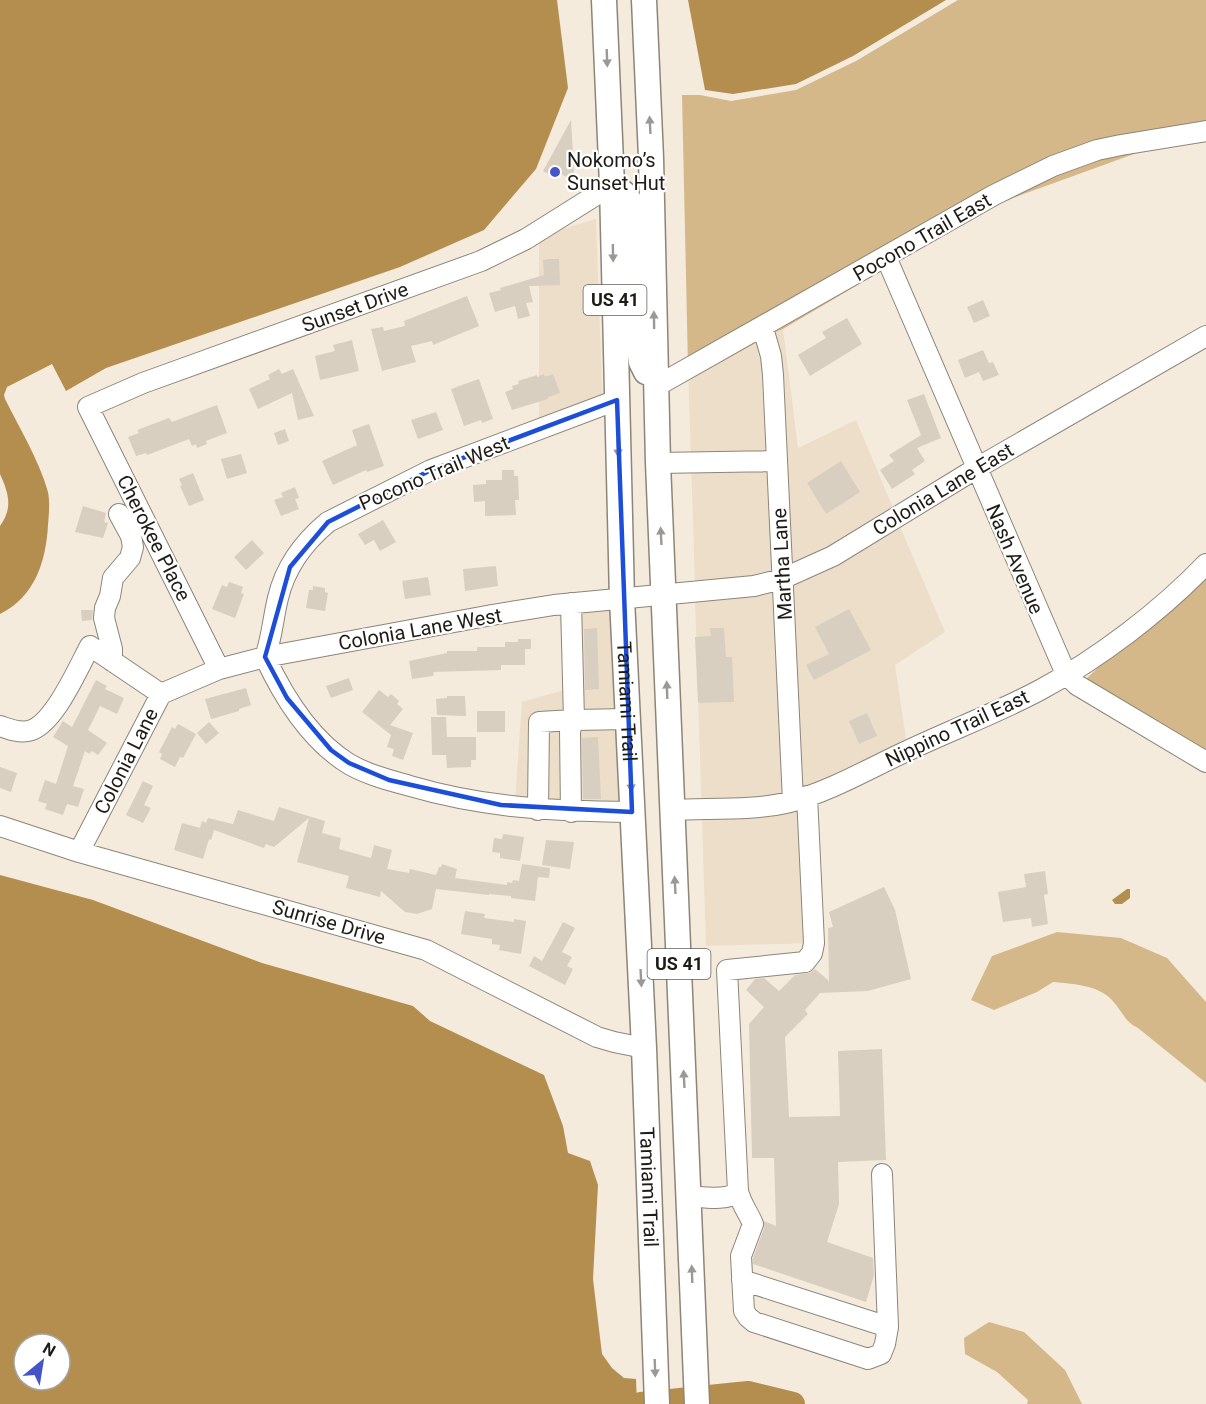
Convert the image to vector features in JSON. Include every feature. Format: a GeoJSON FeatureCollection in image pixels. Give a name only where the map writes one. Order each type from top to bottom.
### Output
{"type":"FeatureCollection","features":[{"type":"Feature","properties":{"kind":"main road","name":"Tamiami Trail"},"geometry":{"type":"LineString","coordinates":[[604,0],[612,185],[622,599],[645,1048],[657,1404]]}},
{"type":"Feature","properties":{"kind":"main road","name":"Tamiami Trail"},"geometry":{"type":"LineString","coordinates":[[644,0],[651,158],[655,387],[697,1404]]}},
{"type":"Feature","properties":{"kind":"main road"},"geometry":{"type":"LineString","coordinates":[[612,185],[624,192],[630,199],[634,210],[637,336],[641,362],[655,387]]}},
{"type":"Feature","properties":{"kind":"street","name":"Pocono Trail East"},"geometry":{"type":"LineString","coordinates":[[655,387],[1014,185],[1053,166],[1105,148],[1206,131]]}},
{"type":"Feature","properties":{"kind":"street","name":"Sunset Drive"},"geometry":{"type":"LineString","coordinates":[[88,407],[143,383],[480,261],[526,239],[612,185]]}},
{"type":"Feature","properties":{"kind":"street","name":"Nash Avenue"},"geometry":{"type":"LineString","coordinates":[[886,257],[1066,674],[1077,685],[1206,762]]}},
{"type":"Feature","properties":{"kind":"street","name":"Martha Lane"},"geometry":{"type":"LineString","coordinates":[[738,1191],[726,970],[805,962],[812,953],[814,943],[782,579],[772,365],[763,328]]}},
{"type":"Feature","properties":{"kind":"street","name":"Colonia Lane East"},"geometry":{"type":"LineString","coordinates":[[622,599],[753,586],[782,579],[833,556],[977,468],[1206,336]]}},
{"type":"Feature","properties":{"kind":"street","name":"Pocono Trail West"},"geometry":{"type":"LineString","coordinates":[[265,657],[282,582],[304,547],[328,522],[430,470],[617,400]]}},
{"type":"Feature","properties":{"kind":"street","name":"Cherokee Place"},"geometry":{"type":"LineString","coordinates":[[88,407],[219,669]]}},
{"type":"Feature","properties":{"kind":"street"},"geometry":{"type":"LineString","coordinates":[[658,463],[777,461]]}},
{"type":"Feature","properties":{"kind":"street"},"geometry":{"type":"LineString","coordinates":[[112,661],[112,649],[104,618],[105,608],[113,578],[130,558],[133,547],[131,536],[119,514]]}},
{"type":"Feature","properties":{"kind":"street","name":"Nippino Trail East"},"geometry":{"type":"LineString","coordinates":[[672,810],[768,806],[800,798],[1038,691],[1144,620],[1172,598],[1206,564]]}},
{"type":"Feature","properties":{"kind":"street","name":"Colonia Lane West"},"geometry":{"type":"LineString","coordinates":[[219,669],[265,657],[492,615],[571,603],[622,599]]}},
{"type":"Feature","properties":{"kind":"street"},"geometry":{"type":"LineString","coordinates":[[571,603],[574,720],[570,730],[571,812]]}},
{"type":"Feature","properties":{"kind":"street"},"geometry":{"type":"LineString","coordinates":[[0,726],[26,731],[38,728],[54,710],[90,646],[161,694]]}},
{"type":"Feature","properties":{"kind":"street"},"geometry":{"type":"LineString","coordinates":[[265,657],[276,680],[301,719],[316,736],[349,764],[369,773],[470,800],[538,810],[632,812]]}},
{"type":"Feature","properties":{"kind":"street","name":"Colonia Lane"},"geometry":{"type":"LineString","coordinates":[[79,852],[161,694],[219,669]]}},
{"type":"Feature","properties":{"kind":"street"},"geometry":{"type":"LineString","coordinates":[[538,810],[539,722],[628,719]]}},
{"type":"Feature","properties":{"kind":"street","name":"Sunrise Drive"},"geometry":{"type":"LineString","coordinates":[[0,826],[79,852],[426,950],[597,1036],[645,1048]]}},
{"type":"Feature","properties":{"kind":"street"},"geometry":{"type":"LineString","coordinates":[[738,1191],[741,1205],[753,1224],[741,1256],[744,1311],[748,1317],[754,1322],[868,1359],[881,1354],[888,1327],[882,1174]]}},
{"type":"Feature","properties":{"kind":"street"},"geometry":{"type":"LineString","coordinates":[[689,1196],[716,1198],[735,1195],[738,1191]]}},
{"type":"Feature","properties":{"kind":"street"},"geometry":{"type":"LineString","coordinates":[[742,1280],[888,1327]]}},
{"type":"Feature","properties":{"kind":"highlighted area"},"geometry":{"type":"Polygon","coordinates":[[[617,400],[632,812],[501,805],[389,780],[349,763],[331,750],[287,698],[265,657],[290,567],[328,522],[431,470],[617,400]]]}},
{"type":"Feature","properties":{"kind":"shaded area"},"geometry":{"type":"Polygon","coordinates":[[[0,0],[557,0],[568,88],[536,169],[484,230],[400,267],[106,368],[66,391],[52,364],[7,387],[5,399],[40,468],[48,492],[49,508],[45,552],[36,577],[22,598],[0,614],[0,526],[7,513],[8,501],[0,474],[0,0]]]}},
{"type":"Feature","properties":{"kind":"shaded area"},"geometry":{"type":"Polygon","coordinates":[[[688,0],[946,0],[853,56],[796,84],[733,94],[705,90],[688,0]]]}},
{"type":"Feature","properties":{"kind":"shaded area"},"geometry":{"type":"Polygon","coordinates":[[[958,0],[1206,0],[1206,135],[1156,146],[993,205],[783,329],[688,367],[682,95],[700,95],[731,101],[796,90],[856,61],[958,0]]]}},
{"type":"Feature","properties":{"kind":"shaded area"},"geometry":{"type":"Polygon","coordinates":[[[596,219],[603,414],[539,426],[539,236],[596,219]]]}},
{"type":"Feature","properties":{"kind":"shaded area"},"geometry":{"type":"Polygon","coordinates":[[[783,329],[798,448],[856,420],[894,510],[830,550],[768,576],[695,584],[688,367],[783,329]]]}},
{"type":"Feature","properties":{"kind":"shaded area"},"geometry":{"type":"Polygon","coordinates":[[[899,524],[945,632],[895,665],[908,752],[802,804],[812,943],[706,946],[695,599],[754,593],[899,524]]]}},
{"type":"Feature","properties":{"kind":"shaded area"},"geometry":{"type":"Polygon","coordinates":[[[1206,563],[1206,756],[1084,681],[1206,563]]]}},
{"type":"Feature","properties":{"kind":"shaded area"},"geometry":{"type":"Polygon","coordinates":[[[609,599],[621,715],[625,817],[515,801],[522,702],[564,690],[559,605],[609,599]]]}},
{"type":"Feature","properties":{"kind":"shaded area"},"geometry":{"type":"Polygon","coordinates":[[[0,875],[93,900],[262,963],[413,1006],[430,1021],[544,1075],[563,1126],[568,1153],[590,1161],[598,1185],[593,1279],[602,1354],[612,1368],[624,1378],[636,1379],[637,1404],[0,1404],[0,875]]]}},
{"type":"Feature","properties":{"kind":"shaded area"},"geometry":{"type":"Polygon","coordinates":[[[1130,889],[1130,898],[1122,904],[1115,904],[1112,900],[1130,889]]]}},
{"type":"Feature","properties":{"kind":"shaded area"},"geometry":{"type":"Polygon","coordinates":[[[1057,932],[1121,938],[1167,958],[1206,1002],[1206,1083],[1130,1023],[1106,995],[1092,988],[1053,982],[1037,992],[994,1010],[971,1000],[992,956],[1057,932]]]}},
{"type":"Feature","properties":{"kind":"shaded area"},"geometry":{"type":"Polygon","coordinates":[[[989,1322],[1024,1332],[1065,1370],[1082,1404],[1027,1404],[1028,1400],[997,1372],[965,1354],[964,1338],[989,1322]]]}},
{"type":"Feature","properties":{"kind":"building"},"geometry":{"type":"Polygon","coordinates":[[[571,120],[574,172],[570,179],[559,173],[556,178],[543,171],[571,120]]]}},
{"type":"Feature","properties":{"kind":"building"},"geometry":{"type":"Polygon","coordinates":[[[559,259],[560,285],[529,286],[533,302],[526,303],[530,316],[518,319],[515,306],[495,312],[489,293],[544,275],[543,260],[559,259]]]}},
{"type":"Feature","properties":{"kind":"building"},"geometry":{"type":"Polygon","coordinates":[[[467,296],[479,326],[433,345],[432,341],[411,346],[416,362],[382,371],[371,329],[383,327],[384,331],[405,326],[404,321],[467,296]]]}},
{"type":"Feature","properties":{"kind":"building"},"geometry":{"type":"Polygon","coordinates":[[[983,300],[990,316],[974,323],[967,307],[983,300]]]}},
{"type":"Feature","properties":{"kind":"building"},"geometry":{"type":"Polygon","coordinates":[[[847,318],[862,344],[810,376],[798,355],[826,338],[822,332],[847,318]]]}},
{"type":"Feature","properties":{"kind":"building"},"geometry":{"type":"Polygon","coordinates":[[[352,340],[359,371],[320,380],[315,356],[335,351],[333,345],[352,340]]]}},
{"type":"Feature","properties":{"kind":"building"},"geometry":{"type":"Polygon","coordinates":[[[983,350],[989,363],[993,362],[999,375],[983,381],[979,372],[965,378],[958,360],[983,350]]]}},
{"type":"Feature","properties":{"kind":"building"},"geometry":{"type":"Polygon","coordinates":[[[279,369],[282,374],[293,369],[314,416],[298,420],[292,393],[258,409],[249,389],[270,379],[268,375],[279,369]]]}},
{"type":"Feature","properties":{"kind":"building"},"geometry":{"type":"Polygon","coordinates":[[[544,374],[545,377],[553,374],[560,393],[512,410],[505,392],[519,384],[518,381],[544,374]]]}},
{"type":"Feature","properties":{"kind":"building"},"geometry":{"type":"Polygon","coordinates":[[[479,379],[493,419],[482,423],[481,420],[464,426],[451,389],[479,379]]]}},
{"type":"Feature","properties":{"kind":"building"},"geometry":{"type":"Polygon","coordinates":[[[924,394],[941,438],[917,448],[925,461],[912,470],[915,474],[892,489],[880,470],[894,461],[889,455],[921,435],[907,400],[924,394]]]}},
{"type":"Feature","properties":{"kind":"building"},"geometry":{"type":"Polygon","coordinates":[[[217,405],[227,433],[206,441],[207,444],[197,448],[196,444],[192,446],[189,439],[147,455],[146,453],[136,456],[128,437],[139,433],[137,430],[169,418],[172,422],[217,405]]]}},
{"type":"Feature","properties":{"kind":"building"},"geometry":{"type":"Polygon","coordinates":[[[436,412],[443,430],[418,439],[411,420],[436,412]]]}},
{"type":"Feature","properties":{"kind":"building"},"geometry":{"type":"Polygon","coordinates":[[[369,424],[384,466],[367,472],[366,470],[333,485],[322,461],[357,445],[352,430],[369,424]]]}},
{"type":"Feature","properties":{"kind":"building"},"geometry":{"type":"Polygon","coordinates":[[[285,429],[289,441],[278,445],[274,433],[285,429]]]}},
{"type":"Feature","properties":{"kind":"building"},"geometry":{"type":"Polygon","coordinates":[[[241,454],[247,473],[227,479],[221,459],[241,454]]]}},
{"type":"Feature","properties":{"kind":"building"},"geometry":{"type":"Polygon","coordinates":[[[841,461],[860,492],[826,514],[807,483],[841,461]]]}},
{"type":"Feature","properties":{"kind":"building"},"geometry":{"type":"Polygon","coordinates":[[[502,470],[514,470],[514,476],[518,476],[519,500],[515,500],[516,515],[485,516],[485,501],[474,502],[473,485],[486,484],[486,480],[502,480],[502,470]]]}},
{"type":"Feature","properties":{"kind":"building"},"geometry":{"type":"Polygon","coordinates":[[[193,473],[204,500],[189,506],[179,479],[193,473]]]}},
{"type":"Feature","properties":{"kind":"building"},"geometry":{"type":"Polygon","coordinates":[[[295,487],[299,498],[295,499],[299,509],[281,516],[274,500],[283,497],[281,493],[295,487]]]}},
{"type":"Feature","properties":{"kind":"building"},"geometry":{"type":"Polygon","coordinates":[[[83,506],[106,513],[104,522],[108,523],[103,538],[75,532],[83,506]]]}},
{"type":"Feature","properties":{"kind":"building"},"geometry":{"type":"Polygon","coordinates":[[[383,520],[396,542],[380,551],[374,540],[365,545],[358,534],[383,520]]]}},
{"type":"Feature","properties":{"kind":"building"},"geometry":{"type":"Polygon","coordinates":[[[252,540],[264,553],[246,570],[234,557],[252,540]]]}},
{"type":"Feature","properties":{"kind":"building"},"geometry":{"type":"Polygon","coordinates":[[[496,566],[498,586],[465,591],[463,569],[496,566]]]}},
{"type":"Feature","properties":{"kind":"building"},"geometry":{"type":"Polygon","coordinates":[[[428,577],[431,595],[405,599],[402,581],[428,577]]]}},
{"type":"Feature","properties":{"kind":"building"},"geometry":{"type":"Polygon","coordinates":[[[229,582],[243,587],[241,593],[244,594],[235,618],[212,609],[222,585],[227,587],[229,582]]]}},
{"type":"Feature","properties":{"kind":"building"},"geometry":{"type":"Polygon","coordinates":[[[313,586],[325,588],[325,592],[328,593],[325,611],[306,608],[309,590],[313,590],[313,586]]]}},
{"type":"Feature","properties":{"kind":"building"},"geometry":{"type":"Polygon","coordinates":[[[849,609],[871,650],[814,680],[806,665],[829,654],[815,627],[849,609]]]}},
{"type":"Feature","properties":{"kind":"building"},"geometry":{"type":"Polygon","coordinates":[[[81,610],[93,610],[92,620],[82,621],[81,610]]]}},
{"type":"Feature","properties":{"kind":"building"},"geometry":{"type":"Polygon","coordinates":[[[597,628],[599,689],[585,690],[584,629],[597,628]]]}},
{"type":"Feature","properties":{"kind":"building"},"geometry":{"type":"Polygon","coordinates":[[[710,628],[724,628],[726,657],[732,657],[734,702],[698,703],[695,637],[711,636],[710,628]]]}},
{"type":"Feature","properties":{"kind":"building"},"geometry":{"type":"Polygon","coordinates":[[[518,639],[531,639],[531,649],[525,649],[525,665],[501,665],[501,670],[434,672],[433,676],[412,679],[409,661],[447,653],[447,651],[477,651],[477,647],[505,647],[505,642],[518,642],[518,639]]]}},
{"type":"Feature","properties":{"kind":"building"},"geometry":{"type":"Polygon","coordinates":[[[349,678],[353,690],[331,698],[326,686],[349,678]]]}},
{"type":"Feature","properties":{"kind":"building"},"geometry":{"type":"Polygon","coordinates":[[[96,680],[107,686],[105,689],[124,698],[117,714],[100,706],[88,730],[107,743],[98,755],[92,751],[89,754],[85,751],[73,786],[84,789],[78,807],[67,804],[63,815],[45,809],[47,804],[38,801],[45,780],[56,784],[68,746],[53,737],[63,721],[72,727],[96,680]]]}},
{"type":"Feature","properties":{"kind":"building"},"geometry":{"type":"Polygon","coordinates":[[[246,688],[251,705],[211,719],[205,699],[246,688]]]}},
{"type":"Feature","properties":{"kind":"building"},"geometry":{"type":"Polygon","coordinates":[[[379,690],[388,697],[391,694],[399,701],[397,704],[403,709],[390,725],[413,733],[403,760],[392,756],[394,749],[387,747],[391,735],[362,712],[379,690]]]}},
{"type":"Feature","properties":{"kind":"building"},"geometry":{"type":"Polygon","coordinates":[[[447,696],[465,696],[466,716],[437,715],[436,699],[447,698],[447,696]]]}},
{"type":"Feature","properties":{"kind":"building"},"geometry":{"type":"Polygon","coordinates":[[[477,711],[505,711],[505,732],[477,732],[477,711]]]}},
{"type":"Feature","properties":{"kind":"building"},"geometry":{"type":"Polygon","coordinates":[[[867,713],[877,736],[859,744],[849,721],[867,713]]]}},
{"type":"Feature","properties":{"kind":"building"},"geometry":{"type":"Polygon","coordinates":[[[431,717],[446,717],[447,737],[476,737],[476,760],[471,760],[471,767],[447,768],[446,755],[432,755],[431,717]]]}},
{"type":"Feature","properties":{"kind":"building"},"geometry":{"type":"Polygon","coordinates":[[[209,722],[219,733],[206,744],[197,733],[209,722]]]}},
{"type":"Feature","properties":{"kind":"building"},"geometry":{"type":"Polygon","coordinates":[[[178,724],[196,734],[183,758],[180,757],[175,767],[160,759],[162,754],[159,752],[172,727],[175,729],[178,724]]]}},
{"type":"Feature","properties":{"kind":"building"},"geometry":{"type":"Polygon","coordinates":[[[598,737],[601,799],[583,799],[582,738],[598,737]]]}},
{"type":"Feature","properties":{"kind":"building"},"geometry":{"type":"Polygon","coordinates":[[[0,767],[17,773],[11,792],[0,788],[0,767]]]}},
{"type":"Feature","properties":{"kind":"building"},"geometry":{"type":"Polygon","coordinates":[[[143,781],[153,786],[144,805],[151,808],[143,823],[126,815],[143,781]]]}},
{"type":"Feature","properties":{"kind":"building"},"geometry":{"type":"Polygon","coordinates":[[[279,807],[325,821],[322,833],[341,838],[339,849],[371,858],[374,845],[392,850],[387,869],[409,873],[410,869],[436,875],[442,864],[457,869],[455,878],[507,885],[507,882],[512,883],[513,880],[519,881],[522,864],[550,868],[549,878],[538,877],[535,901],[511,898],[511,896],[436,889],[432,909],[417,914],[405,912],[381,891],[380,897],[346,888],[349,876],[297,862],[309,818],[274,847],[266,844],[264,848],[214,830],[203,859],[174,850],[182,823],[200,828],[202,821],[206,823],[208,818],[233,824],[238,810],[274,821],[279,807]]]}},
{"type":"Feature","properties":{"kind":"building"},"geometry":{"type":"Polygon","coordinates":[[[503,834],[524,837],[520,861],[500,858],[500,853],[492,852],[494,838],[502,839],[503,834]]]}},
{"type":"Feature","properties":{"kind":"building"},"geometry":{"type":"Polygon","coordinates":[[[546,840],[574,842],[570,869],[542,865],[546,840]]]}},
{"type":"Feature","properties":{"kind":"building"},"geometry":{"type":"Polygon","coordinates":[[[1045,871],[1048,894],[1044,895],[1048,924],[1032,927],[1031,918],[1003,922],[998,892],[1026,887],[1024,874],[1045,871]]]}},
{"type":"Feature","properties":{"kind":"building"},"geometry":{"type":"Polygon","coordinates":[[[884,887],[895,910],[911,979],[868,991],[820,993],[805,1010],[808,1014],[785,1037],[789,1117],[840,1116],[838,1051],[882,1049],[886,1160],[838,1162],[839,1204],[827,1242],[873,1258],[874,1275],[866,1302],[753,1264],[764,1221],[776,1226],[774,1158],[752,1158],[749,1024],[764,1007],[746,990],[755,979],[764,978],[779,991],[795,975],[810,973],[815,969],[829,981],[828,928],[833,927],[829,912],[884,887]]]}},
{"type":"Feature","properties":{"kind":"building"},"geometry":{"type":"Polygon","coordinates":[[[465,911],[485,914],[484,918],[514,922],[514,919],[526,921],[521,954],[499,950],[500,945],[492,944],[492,939],[461,934],[465,911]]]}},
{"type":"Feature","properties":{"kind":"building"},"geometry":{"type":"Polygon","coordinates":[[[563,922],[575,928],[562,952],[572,957],[567,966],[573,969],[565,985],[529,966],[534,956],[542,961],[563,922]]]}},
{"type":"Feature","properties":{"kind":"waterway"},"geometry":{"type":"LineString","coordinates":[[641,1404],[748,1393],[793,1404]]}},
{"type":"Feature","properties":{"kind":"place","name":"Nokomo’s Sunset Hut"},"geometry":{"type":"Point","coordinates":[555,172]}}]}
